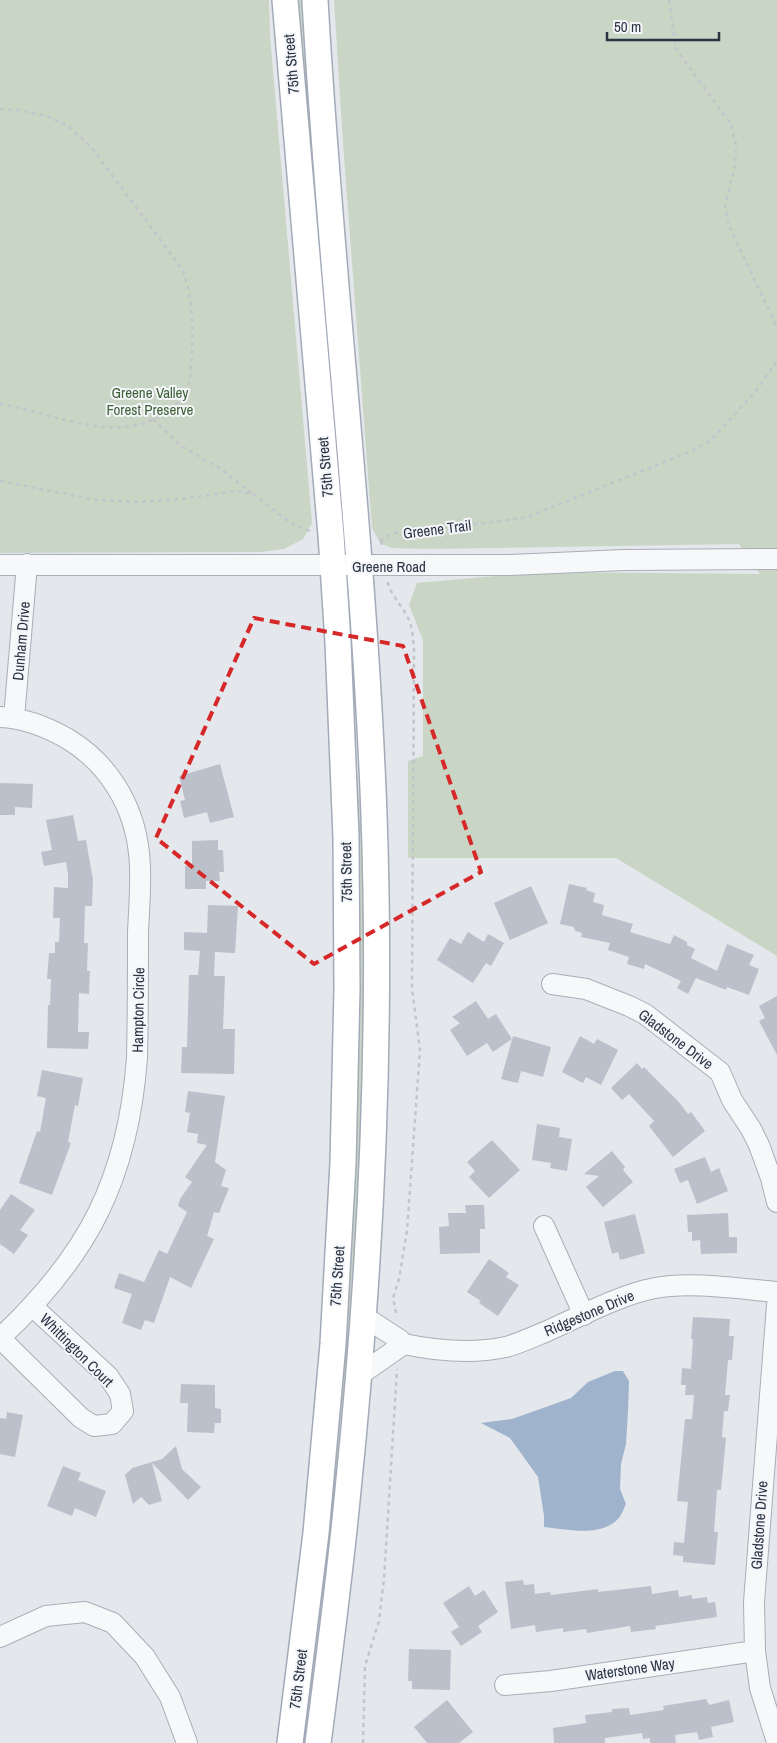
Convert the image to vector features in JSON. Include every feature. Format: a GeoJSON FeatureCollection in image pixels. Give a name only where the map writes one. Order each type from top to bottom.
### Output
{"type":"FeatureCollection","features":[{"type":"Feature","properties":{"kind":"main road","name":"75th Street"},"geometry":{"type":"LineString","coordinates":[[286,0],[331,535],[343,744],[348,990],[344,1153],[326,1431],[316,1533],[290,1743]]}},
{"type":"Feature","properties":{"kind":"main road","name":"75th Street"},"geometry":{"type":"LineString","coordinates":[[315,0],[325,140],[370,540],[360,566],[369,699],[374,819],[375,948],[372,1134],[363,1316],[339,1574],[318,1743]]}},
{"type":"Feature","properties":{"kind":"street","name":"Greene Road"},"geometry":{"type":"LineString","coordinates":[[0,564],[360,566],[510,565],[624,560],[777,559]]}},
{"type":"Feature","properties":{"kind":"street","name":"Dunham Drive"},"geometry":{"type":"LineString","coordinates":[[7,718],[27,564]]}},
{"type":"Feature","properties":{"kind":"street","name":"Hampton Circle"},"geometry":{"type":"LineString","coordinates":[[0,1338],[48,1290],[92,1226],[118,1167],[135,1091],[137,1058],[139,856],[132,818],[122,796],[110,777],[95,759],[77,744],[57,732],[7,718]]}},
{"type":"Feature","properties":{"kind":"street","name":"Gladstone Drive"},"geometry":{"type":"LineString","coordinates":[[552,984],[586,989],[645,1014],[720,1072],[732,1100],[759,1145],[771,1178],[777,1202]]}},
{"type":"Feature","properties":{"kind":"street"},"geometry":{"type":"LineString","coordinates":[[544,1226],[584,1315]]}},
{"type":"Feature","properties":{"kind":"street","name":"Ridgestone Drive"},"geometry":{"type":"LineString","coordinates":[[363,1316],[404,1344],[463,1351],[483,1351],[527,1340],[635,1293],[656,1288],[690,1285],[777,1292]]}},
{"type":"Feature","properties":{"kind":"street","name":"Whittington Court"},"geometry":{"type":"LineString","coordinates":[[0,1338],[21,1356],[81,1418],[94,1426],[112,1424],[124,1411],[120,1394],[108,1376],[32,1306]]}},
{"type":"Feature","properties":{"kind":"street","name":"Gladstone Drive"},"geometry":{"type":"LineString","coordinates":[[777,1306],[768,1528],[754,1602],[755,1651],[760,1688],[777,1742]]}},
{"type":"Feature","properties":{"kind":"street"},"geometry":{"type":"LineString","coordinates":[[358,1376],[404,1344]]}},
{"type":"Feature","properties":{"kind":"street"},"geometry":{"type":"LineString","coordinates":[[0,1637],[46,1616],[85,1612],[113,1623],[146,1657],[170,1697],[187,1743]]}},
{"type":"Feature","properties":{"kind":"street","name":"Waterstone Way"},"geometry":{"type":"LineString","coordinates":[[505,1685],[551,1681],[755,1651]]}},
{"type":"Feature","properties":{"kind":"path"},"geometry":{"type":"LineString","coordinates":[[669,0],[676,49],[731,124],[736,145],[735,166],[725,205],[730,226],[777,327]]}},
{"type":"Feature","properties":{"kind":"path"},"geometry":{"type":"LineString","coordinates":[[0,109],[17,110],[47,116],[68,126],[91,147],[182,269],[189,289],[192,341],[191,371],[188,388],[182,400],[172,409],[146,423],[125,427],[99,426],[0,404]]}},
{"type":"Feature","properties":{"kind":"path","name":"Greene Trail"},"geometry":{"type":"LineString","coordinates":[[370,540],[405,531],[496,522],[527,516],[692,451],[710,441],[755,392],[777,361]]}},
{"type":"Feature","properties":{"kind":"path"},"geometry":{"type":"LineString","coordinates":[[153,419],[181,446],[221,468],[293,524],[310,531],[331,535]]}},
{"type":"Feature","properties":{"kind":"path"},"geometry":{"type":"LineString","coordinates":[[0,481],[97,500],[140,502],[180,500],[237,491],[253,494]]}},
{"type":"Feature","properties":{"kind":"path"},"geometry":{"type":"LineString","coordinates":[[370,540],[382,547]]}},
{"type":"Feature","properties":{"kind":"path"},"geometry":{"type":"LineString","coordinates":[[389,588],[408,616],[412,630],[414,660],[412,988],[420,1050],[407,1231],[399,1279],[393,1298],[399,1322]]}},
{"type":"Feature","properties":{"kind":"path"},"geometry":{"type":"LineString","coordinates":[[363,1743],[365,1732],[365,1666],[379,1621],[384,1579],[398,1365]]}},
{"type":"Feature","properties":{"kind":"highlighted area"},"geometry":{"type":"Polygon","coordinates":[[[254,618],[403,646],[481,872],[314,964],[156,838],[254,618]]]}},
{"type":"Feature","properties":{"kind":"green space","name":"Greene Valley Forest Preserve"},"geometry":{"type":"Polygon","coordinates":[[[0,0],[269,0],[270,36],[312,523],[303,539],[284,549],[261,552],[0,553],[0,0]]]}},
{"type":"Feature","properties":{"kind":"green space"},"geometry":{"type":"Polygon","coordinates":[[[296,0],[305,0],[329,324],[313,215],[296,0]]]}},
{"type":"Feature","properties":{"kind":"green space"},"geometry":{"type":"Polygon","coordinates":[[[334,0],[777,0],[777,956],[616,858],[408,858],[408,761],[423,756],[423,640],[409,605],[417,583],[540,572],[760,574],[739,544],[426,549],[392,548],[380,543],[372,528],[334,0]]]}},
{"type":"Feature","properties":{"kind":"green space"},"geometry":{"type":"Polygon","coordinates":[[[355,747],[365,873],[363,1142],[344,1432],[308,1743],[302,1743],[355,747]]]}},
{"type":"Feature","properties":{"kind":"water"},"geometry":{"type":"Polygon","coordinates":[[[615,1371],[623,1371],[629,1381],[626,1444],[621,1464],[620,1489],[626,1504],[623,1511],[616,1521],[600,1529],[581,1531],[544,1527],[538,1477],[510,1438],[481,1423],[512,1419],[571,1398],[588,1382],[615,1371]]]}},
{"type":"Feature","properties":{"kind":"building"},"geometry":{"type":"Polygon","coordinates":[[[220,764],[234,817],[210,823],[207,812],[184,818],[180,801],[185,800],[179,776],[220,764]]]}},
{"type":"Feature","properties":{"kind":"building"},"geometry":{"type":"Polygon","coordinates":[[[0,783],[33,784],[32,808],[15,807],[15,815],[0,815],[0,783]]]}},
{"type":"Feature","properties":{"kind":"building"},"geometry":{"type":"Polygon","coordinates":[[[73,815],[78,841],[86,840],[93,880],[92,906],[85,906],[84,943],[88,943],[87,971],[90,971],[89,994],[79,993],[78,1032],[89,1032],[88,1049],[47,1048],[51,979],[47,979],[49,953],[55,953],[55,942],[59,942],[60,918],[53,918],[54,887],[68,888],[68,874],[66,862],[44,866],[41,852],[52,850],[46,820],[73,815]]]}},
{"type":"Feature","properties":{"kind":"building"},"geometry":{"type":"Polygon","coordinates":[[[218,840],[218,850],[223,850],[224,872],[219,872],[220,881],[206,881],[206,889],[185,889],[185,866],[192,866],[192,841],[218,840]]]}},
{"type":"Feature","properties":{"kind":"building"},"geometry":{"type":"Polygon","coordinates":[[[569,884],[587,888],[586,890],[595,893],[593,902],[604,905],[602,915],[633,924],[630,932],[670,944],[674,935],[695,949],[691,958],[717,971],[727,944],[754,955],[749,965],[759,969],[749,995],[727,987],[726,990],[696,978],[688,994],[677,988],[681,981],[645,964],[644,969],[627,964],[629,957],[608,950],[610,943],[581,937],[582,933],[575,931],[574,927],[560,924],[569,884]]]}},
{"type":"Feature","properties":{"kind":"building"},"geometry":{"type":"Polygon","coordinates":[[[531,886],[548,923],[510,940],[494,903],[531,886]]]}},
{"type":"Feature","properties":{"kind":"building"},"geometry":{"type":"Polygon","coordinates":[[[208,905],[238,906],[235,953],[215,952],[214,976],[225,976],[223,1029],[235,1029],[234,1074],[181,1073],[182,1047],[187,1047],[189,975],[198,975],[200,951],[184,950],[184,932],[207,933],[208,905]]]}},
{"type":"Feature","properties":{"kind":"building"},"geometry":{"type":"Polygon","coordinates":[[[468,932],[484,942],[488,934],[504,943],[491,966],[486,963],[473,983],[437,960],[450,938],[461,944],[468,932]]]}},
{"type":"Feature","properties":{"kind":"building"},"geometry":{"type":"Polygon","coordinates":[[[777,996],[777,1055],[759,1021],[765,1018],[759,1006],[777,996]]]}},
{"type":"Feature","properties":{"kind":"building"},"geometry":{"type":"Polygon","coordinates":[[[476,1001],[488,1019],[496,1014],[512,1039],[493,1052],[487,1043],[467,1056],[450,1030],[460,1023],[452,1017],[476,1001]]]}},
{"type":"Feature","properties":{"kind":"building"},"geometry":{"type":"Polygon","coordinates":[[[513,1036],[551,1047],[543,1077],[521,1071],[518,1083],[501,1079],[513,1036]]]}},
{"type":"Feature","properties":{"kind":"building"},"geometry":{"type":"Polygon","coordinates":[[[580,1036],[594,1044],[597,1039],[618,1050],[601,1085],[586,1077],[583,1083],[562,1072],[580,1036]]]}},
{"type":"Feature","properties":{"kind":"building"},"geometry":{"type":"Polygon","coordinates":[[[637,1063],[642,1069],[644,1067],[679,1102],[688,1114],[691,1112],[705,1131],[673,1157],[649,1126],[654,1121],[629,1094],[622,1100],[611,1088],[637,1063]]]}},
{"type":"Feature","properties":{"kind":"building"},"geometry":{"type":"Polygon","coordinates":[[[42,1070],[83,1078],[78,1106],[75,1105],[68,1142],[71,1143],[52,1195],[19,1183],[37,1131],[40,1132],[46,1098],[37,1096],[42,1070]]]}},
{"type":"Feature","properties":{"kind":"building"},"geometry":{"type":"Polygon","coordinates":[[[188,1091],[225,1096],[215,1162],[226,1170],[221,1186],[229,1188],[219,1213],[214,1212],[207,1236],[214,1239],[191,1288],[170,1277],[154,1323],[145,1320],[141,1330],[122,1323],[132,1294],[114,1288],[119,1273],[144,1282],[159,1250],[167,1254],[187,1212],[178,1206],[180,1199],[192,1182],[185,1177],[207,1145],[197,1143],[198,1134],[187,1132],[190,1113],[185,1112],[188,1091]]]}},
{"type":"Feature","properties":{"kind":"building"},"geometry":{"type":"Polygon","coordinates":[[[537,1124],[560,1128],[559,1137],[572,1139],[567,1171],[550,1168],[551,1163],[532,1160],[537,1124]]]}},
{"type":"Feature","properties":{"kind":"building"},"geometry":{"type":"Polygon","coordinates":[[[492,1140],[520,1170],[489,1198],[469,1177],[475,1171],[467,1162],[492,1140]]]}},
{"type":"Feature","properties":{"kind":"building"},"geometry":{"type":"Polygon","coordinates":[[[612,1151],[625,1167],[623,1170],[633,1182],[603,1207],[586,1187],[599,1176],[584,1174],[612,1151]]]}},
{"type":"Feature","properties":{"kind":"building"},"geometry":{"type":"Polygon","coordinates":[[[705,1157],[711,1172],[719,1168],[728,1191],[697,1204],[688,1180],[680,1183],[674,1169],[705,1157]]]}},
{"type":"Feature","properties":{"kind":"building"},"geometry":{"type":"Polygon","coordinates":[[[11,1194],[35,1210],[20,1230],[28,1235],[14,1254],[0,1244],[0,1210],[11,1194]]]}},
{"type":"Feature","properties":{"kind":"building"},"geometry":{"type":"Polygon","coordinates":[[[465,1205],[484,1205],[485,1229],[480,1229],[480,1253],[440,1254],[439,1227],[449,1226],[448,1213],[466,1213],[465,1205]]]}},
{"type":"Feature","properties":{"kind":"building"},"geometry":{"type":"Polygon","coordinates":[[[728,1213],[729,1237],[737,1237],[737,1253],[701,1254],[700,1240],[692,1241],[692,1232],[688,1232],[687,1215],[728,1213]]]}},
{"type":"Feature","properties":{"kind":"building"},"geometry":{"type":"Polygon","coordinates":[[[635,1214],[645,1253],[620,1260],[618,1252],[612,1254],[604,1222],[635,1214]]]}},
{"type":"Feature","properties":{"kind":"building"},"geometry":{"type":"Polygon","coordinates":[[[489,1259],[509,1273],[506,1277],[519,1285],[498,1316],[467,1292],[489,1259]]]}},
{"type":"Feature","properties":{"kind":"building"},"geometry":{"type":"Polygon","coordinates":[[[693,1317],[730,1319],[729,1336],[734,1336],[732,1360],[728,1360],[725,1395],[730,1395],[728,1411],[724,1411],[722,1437],[726,1438],[721,1490],[717,1490],[714,1532],[718,1532],[715,1565],[683,1562],[683,1556],[673,1555],[674,1542],[684,1543],[688,1502],[677,1501],[685,1419],[692,1419],[694,1395],[685,1395],[686,1385],[681,1385],[682,1368],[691,1369],[693,1317]]]}},
{"type":"Feature","properties":{"kind":"building"},"geometry":{"type":"Polygon","coordinates":[[[181,1384],[215,1385],[215,1408],[221,1409],[221,1423],[215,1423],[214,1433],[187,1432],[188,1403],[180,1403],[181,1384]]]}},
{"type":"Feature","properties":{"kind":"building"},"geometry":{"type":"Polygon","coordinates":[[[7,1412],[23,1415],[15,1457],[0,1454],[0,1418],[6,1419],[7,1412]]]}},
{"type":"Feature","properties":{"kind":"building"},"geometry":{"type":"Polygon","coordinates":[[[176,1446],[182,1469],[201,1487],[188,1500],[152,1463],[162,1501],[149,1505],[141,1497],[133,1504],[125,1475],[132,1468],[162,1459],[176,1446]]]}},
{"type":"Feature","properties":{"kind":"building"},"geometry":{"type":"Polygon","coordinates":[[[63,1466],[81,1473],[78,1480],[106,1491],[96,1517],[75,1508],[72,1516],[47,1506],[63,1466]]]}},
{"type":"Feature","properties":{"kind":"building"},"geometry":{"type":"Polygon","coordinates":[[[523,1580],[524,1585],[534,1584],[535,1594],[550,1592],[551,1595],[598,1589],[598,1592],[651,1586],[652,1594],[678,1590],[679,1597],[692,1595],[692,1599],[707,1597],[708,1603],[715,1602],[717,1617],[655,1626],[656,1629],[631,1632],[630,1626],[587,1633],[586,1629],[563,1632],[563,1628],[536,1632],[535,1625],[511,1629],[505,1582],[523,1580]]]}},
{"type":"Feature","properties":{"kind":"building"},"geometry":{"type":"Polygon","coordinates":[[[469,1586],[475,1596],[484,1590],[498,1612],[478,1626],[482,1632],[461,1646],[451,1632],[459,1627],[443,1603],[469,1586]]]}},
{"type":"Feature","properties":{"kind":"building"},"geometry":{"type":"Polygon","coordinates":[[[409,1649],[451,1650],[450,1690],[412,1689],[412,1681],[408,1681],[409,1649]]]}},
{"type":"Feature","properties":{"kind":"building"},"geometry":{"type":"Polygon","coordinates":[[[706,1699],[709,1705],[729,1700],[734,1722],[711,1727],[713,1737],[699,1740],[697,1732],[675,1735],[676,1743],[650,1743],[650,1738],[643,1739],[642,1733],[605,1738],[605,1743],[554,1743],[553,1728],[586,1723],[585,1715],[612,1712],[612,1709],[629,1708],[630,1715],[664,1710],[663,1706],[706,1699]]]}},
{"type":"Feature","properties":{"kind":"building"},"geometry":{"type":"Polygon","coordinates":[[[447,1700],[473,1732],[459,1743],[427,1743],[414,1727],[447,1700]]]}}]}
